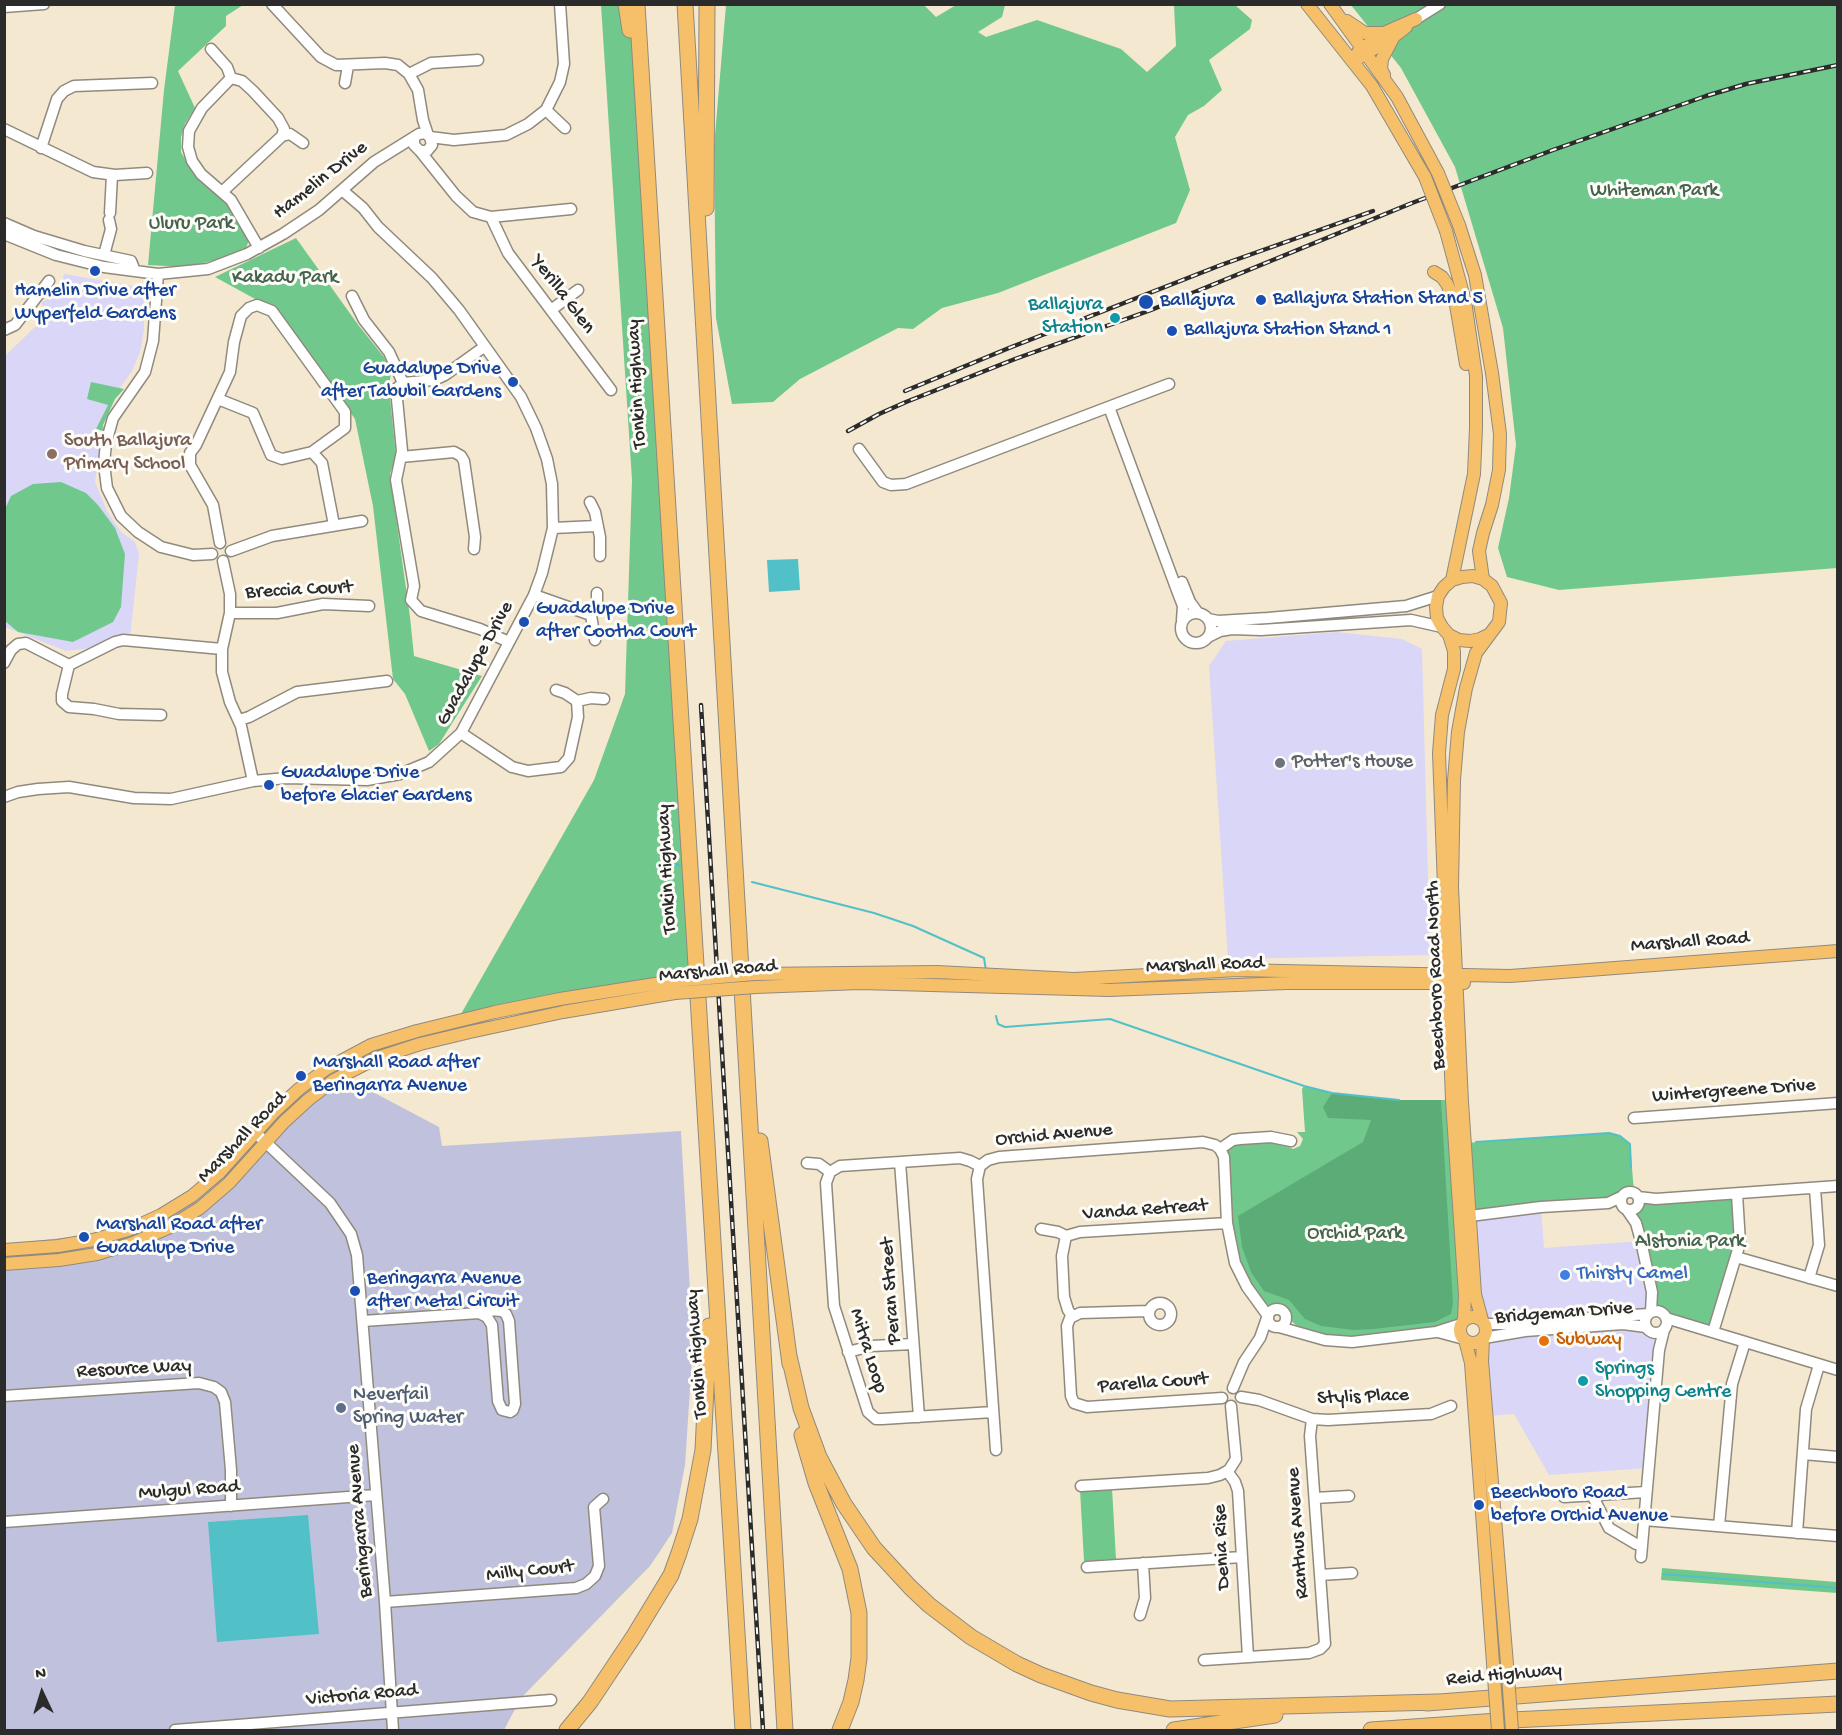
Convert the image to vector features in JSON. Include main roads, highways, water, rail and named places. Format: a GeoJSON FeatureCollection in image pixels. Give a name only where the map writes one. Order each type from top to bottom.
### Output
{"type":"FeatureCollection","features":[{"type":"Feature","properties":{"kind":"highway"},"geometry":{"type":"LineString","coordinates":[[626,4],[644,125]]}},
{"type":"Feature","properties":{"kind":"highway","name":"Tonkin Highway"},"geometry":{"type":"LineString","coordinates":[[637,4],[743,1731]]}},
{"type":"Feature","properties":{"kind":"highway"},"geometry":{"type":"LineString","coordinates":[[685,4],[785,1731]]}},
{"type":"Feature","properties":{"kind":"highway"},"geometry":{"type":"LineString","coordinates":[[703,327],[706,260],[707,4]]}},
{"type":"Feature","properties":{"kind":"highway"},"geometry":{"type":"LineString","coordinates":[[744,1019],[795,1403],[805,1449],[816,1483],[850,1569],[859,1613],[859,1658],[856,1680],[840,1731]]}},
{"type":"Feature","properties":{"kind":"highway"},"geometry":{"type":"LineString","coordinates":[[567,1731],[590,1702],[634,1636],[670,1575],[690,1519],[698,1483],[706,1413],[710,1295],[698,1022]]}},
{"type":"Feature","properties":{"kind":"highway"},"geometry":{"type":"LineString","coordinates":[[789,1356],[801,1408],[819,1457],[844,1504],[874,1548],[929,1605],[971,1637],[1017,1664],[1091,1694],[1170,1708],[1437,1702]]}},
{"type":"Feature","properties":{"kind":"highway","name":"Reid Highway"},"geometry":{"type":"LineString","coordinates":[[1174,1731],[1299,1712],[1838,1671]]}},
{"type":"Feature","properties":{"kind":"highway"},"geometry":{"type":"LineString","coordinates":[[577,1731],[590,1702]]}},
{"type":"Feature","properties":{"kind":"highway"},"geometry":{"type":"LineString","coordinates":[[1511,1731],[1716,1709],[1838,1704]]}},
{"type":"Feature","properties":{"kind":"highway"},"geometry":{"type":"LineString","coordinates":[[1371,1731],[1512,1720],[1781,1706]]}},
{"type":"Feature","properties":{"kind":"main road"},"geometry":{"type":"LineString","coordinates":[[1307,4],[1384,103],[1425,177],[1446,231],[1465,301],[1476,376],[1474,474],[1452,580]]}},
{"type":"Feature","properties":{"kind":"main road"},"geometry":{"type":"LineString","coordinates":[[1333,9],[1365,33],[1388,35]]}},
{"type":"Feature","properties":{"kind":"main road"},"geometry":{"type":"LineString","coordinates":[[1333,9],[1408,116],[1438,173],[1459,225],[1475,275],[1500,434],[1499,470],[1479,551],[1483,579]]}},
{"type":"Feature","properties":{"kind":"main road"},"geometry":{"type":"LineString","coordinates":[[1352,60],[1416,19]]}},
{"type":"Feature","properties":{"kind":"main road"},"geometry":{"type":"LineString","coordinates":[[1388,35],[1381,64],[1389,86]]}},
{"type":"Feature","properties":{"kind":"main road"},"geometry":{"type":"LineString","coordinates":[[1434,272],[1447,284],[1456,305],[1472,392],[1476,428]]}},
{"type":"Feature","properties":{"kind":"main road"},"geometry":{"type":"LineString","coordinates":[[1473,576],[1483,579],[1492,586],[1501,603],[1499,622],[1490,634],[1470,641],[1459,640],[1445,631],[1437,618],[1436,607],[1438,596],[1452,580],[1473,576]]}},
{"type":"Feature","properties":{"kind":"main road","name":"Beechboro Road North"},"geometry":{"type":"LineString","coordinates":[[1445,631],[1454,651],[1454,669],[1442,715],[1439,753],[1462,1101],[1465,1216],[1465,1295],[1462,1322]]}},
{"type":"Feature","properties":{"kind":"main road","name":"Beechboro Road North"},"geometry":{"type":"LineString","coordinates":[[1453,979],[1452,887],[1458,732],[1468,680],[1476,653],[1490,634]]}},
{"type":"Feature","properties":{"kind":"main road","name":"Marshall Road"},"geometry":{"type":"LineString","coordinates":[[4,1250],[84,1242],[111,1236],[145,1223],[177,1206],[206,1185],[286,1100],[312,1078],[348,1056],[387,1039],[523,1006],[675,987],[755,981],[1109,990],[1268,983],[1491,980],[1510,976],[1838,951]]}},
{"type":"Feature","properties":{"kind":"main road","name":"Marshall Road"},"geometry":{"type":"LineString","coordinates":[[4,1264],[89,1256],[150,1236],[184,1218],[215,1196],[243,1170],[296,1110],[320,1089],[348,1072],[384,1055],[470,1032],[675,987]]}},
{"type":"Feature","properties":{"kind":"main road","name":"Beechboro Road North"},"geometry":{"type":"LineString","coordinates":[[1465,1216],[1475,1294],[1484,1322]]}},
{"type":"Feature","properties":{"kind":"main road"},"geometry":{"type":"LineString","coordinates":[[1465,1339],[1476,1343],[1483,1338],[1487,1331],[1484,1322],[1475,1316],[1462,1322],[1460,1332],[1465,1339],[1471,1363],[1498,1731]]}},
{"type":"Feature","properties":{"kind":"main road"},"geometry":{"type":"LineString","coordinates":[[1483,1338],[1482,1361],[1511,1731]]}},
{"type":"Feature","properties":{"kind":"water"},"geometry":{"type":"Polygon","coordinates":[[[798,559],[800,590],[769,592],[767,560],[798,559]]]}},
{"type":"Feature","properties":{"kind":"water"},"geometry":{"type":"Polygon","coordinates":[[[308,1515],[319,1634],[217,1642],[208,1522],[308,1515]]]}},
{"type":"Feature","properties":{"kind":"waterway"},"geometry":{"type":"LineString","coordinates":[[663,862],[680,865]]}},
{"type":"Feature","properties":{"kind":"waterway"},"geometry":{"type":"LineString","coordinates":[[752,882],[874,913],[913,926],[984,958],[986,971]]}},
{"type":"Feature","properties":{"kind":"waterway"},"geometry":{"type":"LineString","coordinates":[[996,1016],[998,1024],[1005,1027],[1110,1019],[1304,1086],[1332,1093],[1399,1100]]}},
{"type":"Feature","properties":{"kind":"waterway"},"geometry":{"type":"LineString","coordinates":[[1476,1142],[1609,1133],[1620,1136],[1630,1144],[1631,1168]]}},
{"type":"Feature","properties":{"kind":"waterway"},"geometry":{"type":"LineString","coordinates":[[1663,1574],[1838,1588]]}},
{"type":"Feature","properties":{"kind":"railway"},"geometry":{"type":"LineString","coordinates":[[848,431],[906,402],[1015,359],[1151,310],[1412,203],[1553,150],[1746,84],[1838,65]]}},
{"type":"Feature","properties":{"kind":"railway"},"geometry":{"type":"LineString","coordinates":[[905,391],[1221,265],[1373,211]]}},
{"type":"Feature","properties":{"kind":"railway"},"geometry":{"type":"LineString","coordinates":[[701,705],[763,1730]]}},
{"type":"Feature","properties":{"kind":"place","name":"Hamelin Drive after Wyperfeld Gardens"},"geometry":{"type":"Point","coordinates":[95,271]}},
{"type":"Feature","properties":{"kind":"place","name":"Ballajura Station Stand 5"},"geometry":{"type":"Point","coordinates":[1261,300]}},
{"type":"Feature","properties":{"kind":"place","name":"Ballajura"},"geometry":{"type":"Point","coordinates":[1146,302]}},
{"type":"Feature","properties":{"kind":"place","name":"Ballajura Station"},"geometry":{"type":"Point","coordinates":[1115,318]}},
{"type":"Feature","properties":{"kind":"place","name":"Ballajura Station Stand 1"},"geometry":{"type":"Point","coordinates":[1172,331]}},
{"type":"Feature","properties":{"kind":"place","name":"Guadalupe Drive after Tabubil Gardens"},"geometry":{"type":"Point","coordinates":[513,382]}},
{"type":"Feature","properties":{"kind":"place","name":"South Ballajura Primary School"},"geometry":{"type":"Point","coordinates":[52,454]}},
{"type":"Feature","properties":{"kind":"place","name":"Guadalupe Drive after Cootha Court"},"geometry":{"type":"Point","coordinates":[524,622]}},
{"type":"Feature","properties":{"kind":"place","name":"Potter's House"},"geometry":{"type":"Point","coordinates":[1280,763]}},
{"type":"Feature","properties":{"kind":"place","name":"Guadalupe Drive before Glacier Gardens"},"geometry":{"type":"Point","coordinates":[269,785]}},
{"type":"Feature","properties":{"kind":"place","name":"Marshall Road after Beringarra Avenue"},"geometry":{"type":"Point","coordinates":[301,1076]}},
{"type":"Feature","properties":{"kind":"place","name":"Marshall Road after Guadalupe Drive"},"geometry":{"type":"Point","coordinates":[84,1237]}},
{"type":"Feature","properties":{"kind":"place","name":"Thirsty Camel"},"geometry":{"type":"Point","coordinates":[1565,1275]}},
{"type":"Feature","properties":{"kind":"place","name":"Beringarra Avenue after Metal Circuit"},"geometry":{"type":"Point","coordinates":[355,1291]}},
{"type":"Feature","properties":{"kind":"place","name":"Subway"},"geometry":{"type":"Point","coordinates":[1544,1341]}},
{"type":"Feature","properties":{"kind":"place","name":"Springs Shopping Centre"},"geometry":{"type":"Point","coordinates":[1583,1381]}},
{"type":"Feature","properties":{"kind":"place","name":"Neverfail Spring Water"},"geometry":{"type":"Point","coordinates":[341,1408]}},
{"type":"Feature","properties":{"kind":"place","name":"Beechboro Road before Orchid Avenue"},"geometry":{"type":"Point","coordinates":[1479,1505]}},
{"type":"Feature","properties":{"kind":"park label","name":"Whiteman Park"},"geometry":{"type":"Point","coordinates":[1654,192]}},
{"type":"Feature","properties":{"kind":"park label","name":"Uluru Park"},"geometry":{"type":"Point","coordinates":[191,225]}},
{"type":"Feature","properties":{"kind":"park label","name":"Kakadu Park"},"geometry":{"type":"Point","coordinates":[285,279]}},
{"type":"Feature","properties":{"kind":"park label","name":"Orchid Park"},"geometry":{"type":"Point","coordinates":[1355,1235]}},
{"type":"Feature","properties":{"kind":"park label","name":"Alstonia Park"},"geometry":{"type":"Point","coordinates":[1690,1243]}}]}
